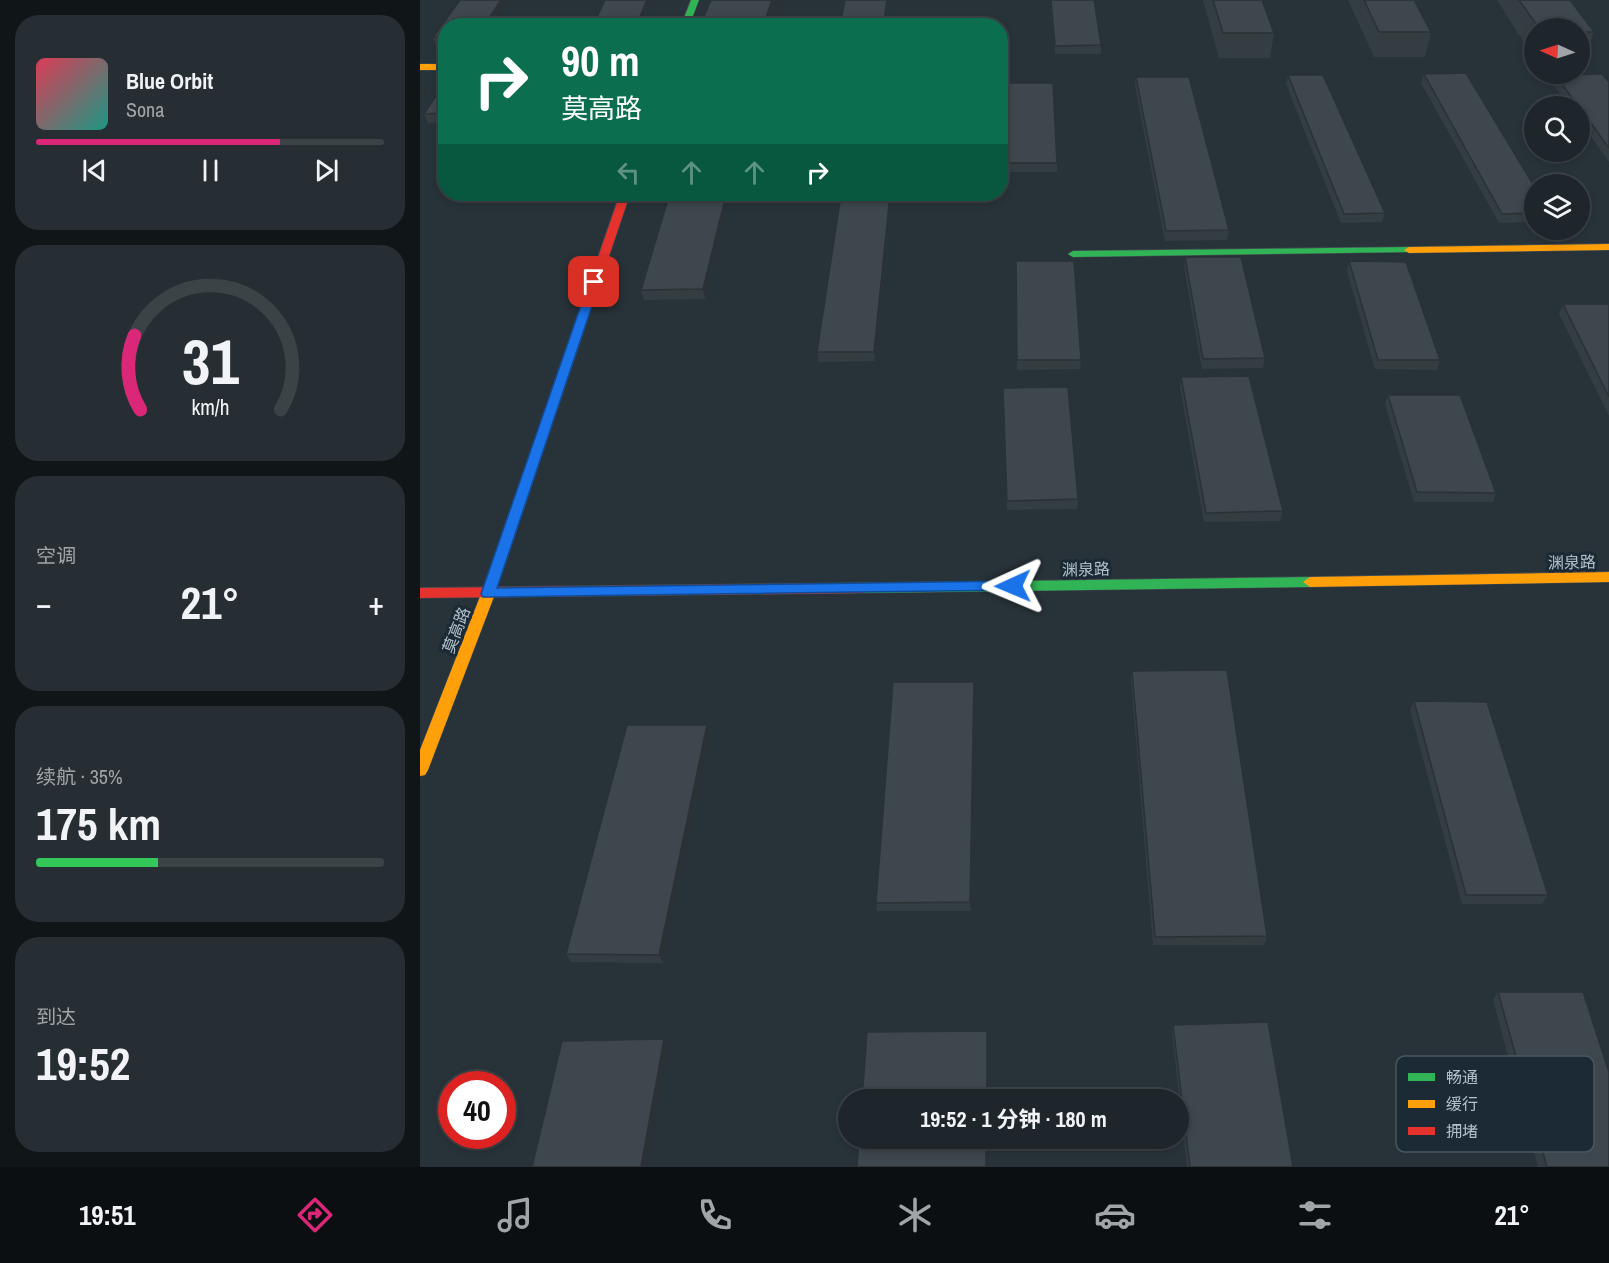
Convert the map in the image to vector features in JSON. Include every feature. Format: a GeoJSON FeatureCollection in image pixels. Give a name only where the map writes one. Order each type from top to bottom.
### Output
{"type":"FeatureCollection","features":[{"type":"Feature","properties":{"kind":"street"},"geometry":{"type":"LineString","coordinates":[[688,18],[695,0]]}},
{"type":"Feature","properties":{"kind":"street"},"geometry":{"type":"LineString","coordinates":[[420,67],[438,66]]}},
{"type":"Feature","properties":{"kind":"street","name":"莫高路"},"geometry":{"type":"LineString","coordinates":[[420,770],[488,594],[623,201]]}},
{"type":"Feature","properties":{"kind":"street"},"geometry":{"type":"LineString","coordinates":[[1073,254],[1609,247]]}},
{"type":"Feature","properties":{"kind":"street","name":"渊泉路"},"geometry":{"type":"LineString","coordinates":[[420,592],[488,594],[1609,578]]}},
{"type":"Feature","properties":{"kind":"building"},"geometry":{"type":"Polygon","coordinates":[[[460,0],[501,0],[489,18],[447,18],[460,0]]]}},
{"type":"Feature","properties":{"kind":"building"},"geometry":{"type":"Polygon","coordinates":[[[605,0],[647,0],[639,18],[597,18],[605,0]]]}},
{"type":"Feature","properties":{"kind":"building"},"geometry":{"type":"Polygon","coordinates":[[[711,0],[772,0],[766,18],[703,18],[711,0]]]}},
{"type":"Feature","properties":{"kind":"building"},"geometry":{"type":"Polygon","coordinates":[[[845,0],[887,0],[884,18],[842,18],[845,0]]]}},
{"type":"Feature","properties":{"kind":"building"},"geometry":{"type":"Polygon","coordinates":[[[1051,0],[1094,0],[1101,45],[1055,46],[1051,0]]]}},
{"type":"Feature","properties":{"kind":"building"},"geometry":{"type":"Polygon","coordinates":[[[1213,0],[1262,0],[1274,33],[1223,33],[1213,0]]]}},
{"type":"Feature","properties":{"kind":"building"},"geometry":{"type":"Polygon","coordinates":[[[1364,0],[1414,0],[1431,32],[1379,32],[1364,0]]]}},
{"type":"Feature","properties":{"kind":"building"},"geometry":{"type":"Polygon","coordinates":[[[1519,0],[1570,0],[1584,18],[1532,18],[1519,0]]]}},
{"type":"Feature","properties":{"kind":"building"},"geometry":{"type":"Polygon","coordinates":[[[1466,73],[1527,174],[1524,174],[1524,213],[1502,214],[1424,74],[1466,73]]]}},
{"type":"Feature","properties":{"kind":"building"},"geometry":{"type":"Polygon","coordinates":[[[1590,74],[1602,74],[1609,82],[1609,148],[1590,122],[1590,96],[1571,96],[1562,84],[1590,84],[1590,74]]]}},
{"type":"Feature","properties":{"kind":"building"},"geometry":{"type":"Polygon","coordinates":[[[1288,75],[1323,75],[1385,213],[1344,214],[1288,75]]]}},
{"type":"Feature","properties":{"kind":"building"},"geometry":{"type":"Polygon","coordinates":[[[1136,77],[1189,77],[1229,230],[1166,231],[1136,77]]]}},
{"type":"Feature","properties":{"kind":"building"},"geometry":{"type":"Polygon","coordinates":[[[1008,83],[1053,83],[1057,163],[1008,163],[1008,83]]]}},
{"type":"Feature","properties":{"kind":"building"},"geometry":{"type":"Polygon","coordinates":[[[438,93],[438,113],[424,114],[438,93]]]}},
{"type":"Feature","properties":{"kind":"building"},"geometry":{"type":"Polygon","coordinates":[[[668,201],[725,201],[703,289],[641,290],[668,201]]]}},
{"type":"Feature","properties":{"kind":"building"},"geometry":{"type":"Polygon","coordinates":[[[840,201],[889,201],[874,352],[817,352],[840,201]]]}},
{"type":"Feature","properties":{"kind":"building"},"geometry":{"type":"Polygon","coordinates":[[[1185,257],[1241,257],[1265,358],[1203,359],[1185,257]]]}},
{"type":"Feature","properties":{"kind":"building"},"geometry":{"type":"Polygon","coordinates":[[[1016,261],[1074,261],[1081,360],[1017,360],[1016,261]]]}},
{"type":"Feature","properties":{"kind":"building"},"geometry":{"type":"Polygon","coordinates":[[[1349,261],[1406,262],[1440,360],[1378,360],[1349,261]]]}},
{"type":"Feature","properties":{"kind":"building"},"geometry":{"type":"Polygon","coordinates":[[[1563,304],[1609,304],[1609,397],[1563,304]]]}},
{"type":"Feature","properties":{"kind":"building"},"geometry":{"type":"Polygon","coordinates":[[[1249,376],[1283,511],[1206,513],[1181,377],[1249,376]]]}},
{"type":"Feature","properties":{"kind":"building"},"geometry":{"type":"Polygon","coordinates":[[[1068,387],[1078,499],[1007,501],[1003,388],[1068,387]]]}},
{"type":"Feature","properties":{"kind":"building"},"geometry":{"type":"Polygon","coordinates":[[[1388,395],[1460,395],[1496,493],[1417,492],[1388,395]]]}},
{"type":"Feature","properties":{"kind":"building"},"geometry":{"type":"Polygon","coordinates":[[[1227,670],[1267,936],[1155,937],[1132,671],[1227,670]]]}},
{"type":"Feature","properties":{"kind":"building"},"geometry":{"type":"Polygon","coordinates":[[[893,682],[974,682],[970,902],[876,903],[893,682]]]}},
{"type":"Feature","properties":{"kind":"building"},"geometry":{"type":"Polygon","coordinates":[[[1414,701],[1487,702],[1548,895],[1466,895],[1414,701]]]}},
{"type":"Feature","properties":{"kind":"building"},"geometry":{"type":"Polygon","coordinates":[[[627,725],[707,725],[659,955],[566,954],[627,725]]]}},
{"type":"Feature","properties":{"kind":"building"},"geometry":{"type":"Polygon","coordinates":[[[1498,992],[1583,992],[1609,1072],[1609,1167],[1547,1167],[1543,1152],[1594,1152],[1594,1056],[1516,1056],[1498,992]]]}},
{"type":"Feature","properties":{"kind":"building"},"geometry":{"type":"Polygon","coordinates":[[[1268,1022],[1293,1167],[1190,1167],[1188,1149],[1189,1089],[1181,1089],[1173,1025],[1268,1022]]]}},
{"type":"Feature","properties":{"kind":"building"},"geometry":{"type":"Polygon","coordinates":[[[987,1031],[987,1089],[863,1089],[867,1032],[987,1031]]]}},
{"type":"Feature","properties":{"kind":"building"},"geometry":{"type":"Polygon","coordinates":[[[664,1039],[641,1167],[532,1167],[562,1041],[664,1039]]]}},
{"type":"Feature","properties":{"kind":"building"},"geometry":{"type":"Polygon","coordinates":[[[858,1149],[986,1149],[986,1167],[857,1167],[858,1149]]]}},
{"type":"Feature","properties":{"kind":"traffic: fast"},"geometry":{"type":"LineString","coordinates":[[688,18],[695,0]]}},
{"type":"Feature","properties":{"kind":"traffic: fast"},"geometry":{"type":"LineString","coordinates":[[1073,254],[1409,250]]}},
{"type":"Feature","properties":{"kind":"traffic: fast"},"geometry":{"type":"LineString","coordinates":[[863,588],[1310,582]]}},
{"type":"Feature","properties":{"kind":"traffic: slow"},"geometry":{"type":"LineString","coordinates":[[420,67],[438,67]]}},
{"type":"Feature","properties":{"kind":"traffic: slow"},"geometry":{"type":"LineString","coordinates":[[1409,250],[1609,247]]}},
{"type":"Feature","properties":{"kind":"traffic: slow"},"geometry":{"type":"LineString","coordinates":[[420,770],[488,594],[546,425]]}},
{"type":"Feature","properties":{"kind":"traffic: slow"},"geometry":{"type":"LineString","coordinates":[[1310,582],[1609,577]]}},
{"type":"Feature","properties":{"kind":"traffic: jam"},"geometry":{"type":"LineString","coordinates":[[546,425],[623,201]]}},
{"type":"Feature","properties":{"kind":"traffic: jam"},"geometry":{"type":"LineString","coordinates":[[420,593],[863,588]]}},
{"type":"Feature","properties":{"kind":"route"},"geometry":{"type":"LineString","coordinates":[[594,282],[488,594],[1013,586]]}}]}
